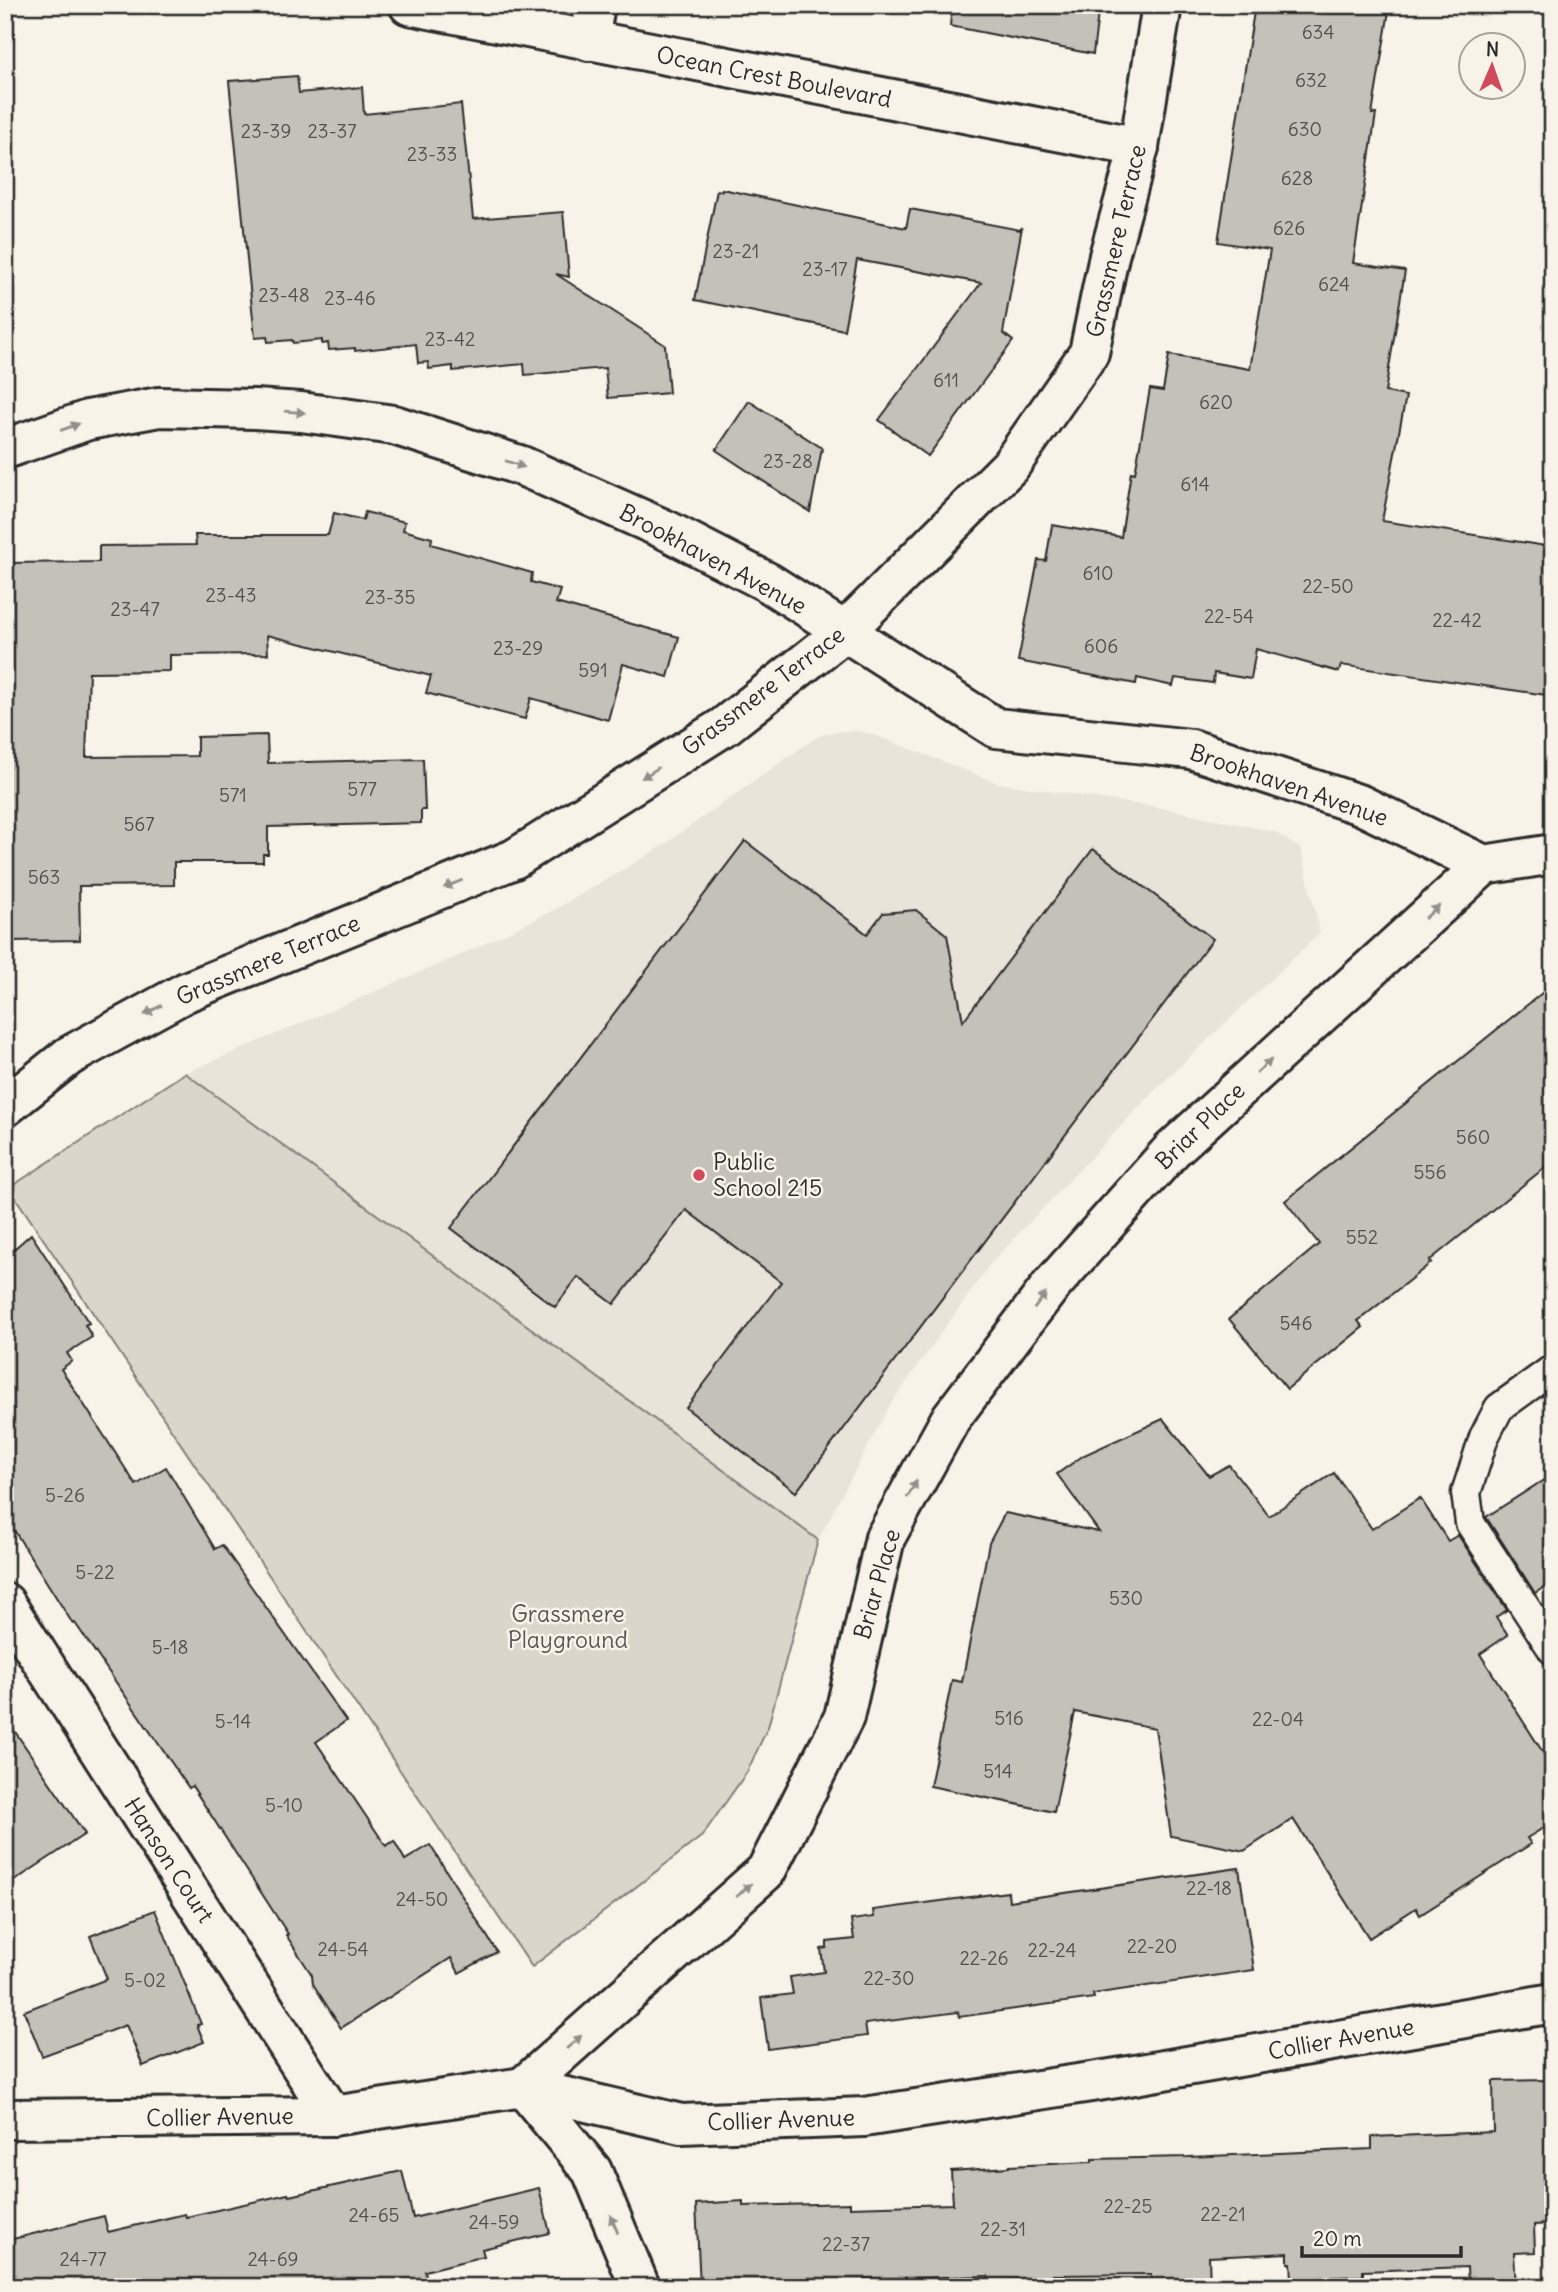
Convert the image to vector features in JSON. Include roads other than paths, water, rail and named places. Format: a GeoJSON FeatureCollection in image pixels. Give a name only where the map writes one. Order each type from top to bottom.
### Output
{"type":"FeatureCollection","features":[{"type":"Feature","properties":{"kind":"street","name":"Ocean Crest Boulevard"},"geometry":{"type":"LineString","coordinates":[[409,5],[592,23],[1139,147]]}},
{"type":"Feature","properties":{"kind":"street","name":"Grassmere Terrace"},"geometry":{"type":"LineString","coordinates":[[5,1107],[68,1056],[186,992],[514,859],[725,726],[844,632],[1010,466],[1089,353],[1109,256],[1139,147],[1162,5]]}},
{"type":"Feature","properties":{"kind":"street","name":"Brookhaven Avenue"},"geometry":{"type":"LineString","coordinates":[[5,449],[88,420],[159,407],[290,412],[394,425],[522,466],[666,530],[769,583],[996,728],[1191,749],[1361,805],[1484,865]]}},
{"type":"Feature","properties":{"kind":"street"},"geometry":{"type":"LineString","coordinates":[[1484,865],[1553,854]]}},
{"type":"Feature","properties":{"kind":"street","name":"Briar Place"},"geometry":{"type":"LineString","coordinates":[[523,2087],[766,1871],[844,1717],[885,1538],[951,1418],[1050,1287],[1172,1150],[1484,865]]}},
{"type":"Feature","properties":{"kind":"street","name":"Hanson Court"},"geometry":{"type":"LineString","coordinates":[[5,1603],[333,2116]]}},
{"type":"Feature","properties":{"kind":"street","name":"Collier Avenue"},"geometry":{"type":"LineString","coordinates":[[5,2119],[333,2116],[523,2087],[681,2124],[864,2117],[1117,2078],[1553,2003]]}},
{"type":"Feature","properties":{"kind":"street"},"geometry":{"type":"LineString","coordinates":[[523,2087],[592,2171],[640,2287]]}},
{"type":"Feature","properties":{"kind":"lane"},"geometry":{"type":"LineString","coordinates":[[1553,1369],[1499,1408],[1484,1437],[1466,1493],[1470,1522],[1553,1650]]}},
{"type":"Feature","properties":{"kind":"place","name":"Public School 215"},"geometry":{"type":"Point","coordinates":[699,1175]}},
{"type":"Feature","properties":{"kind":"park label","name":"Grassmere Playground"},"geometry":{"type":"Point","coordinates":[568,1627]}}]}
